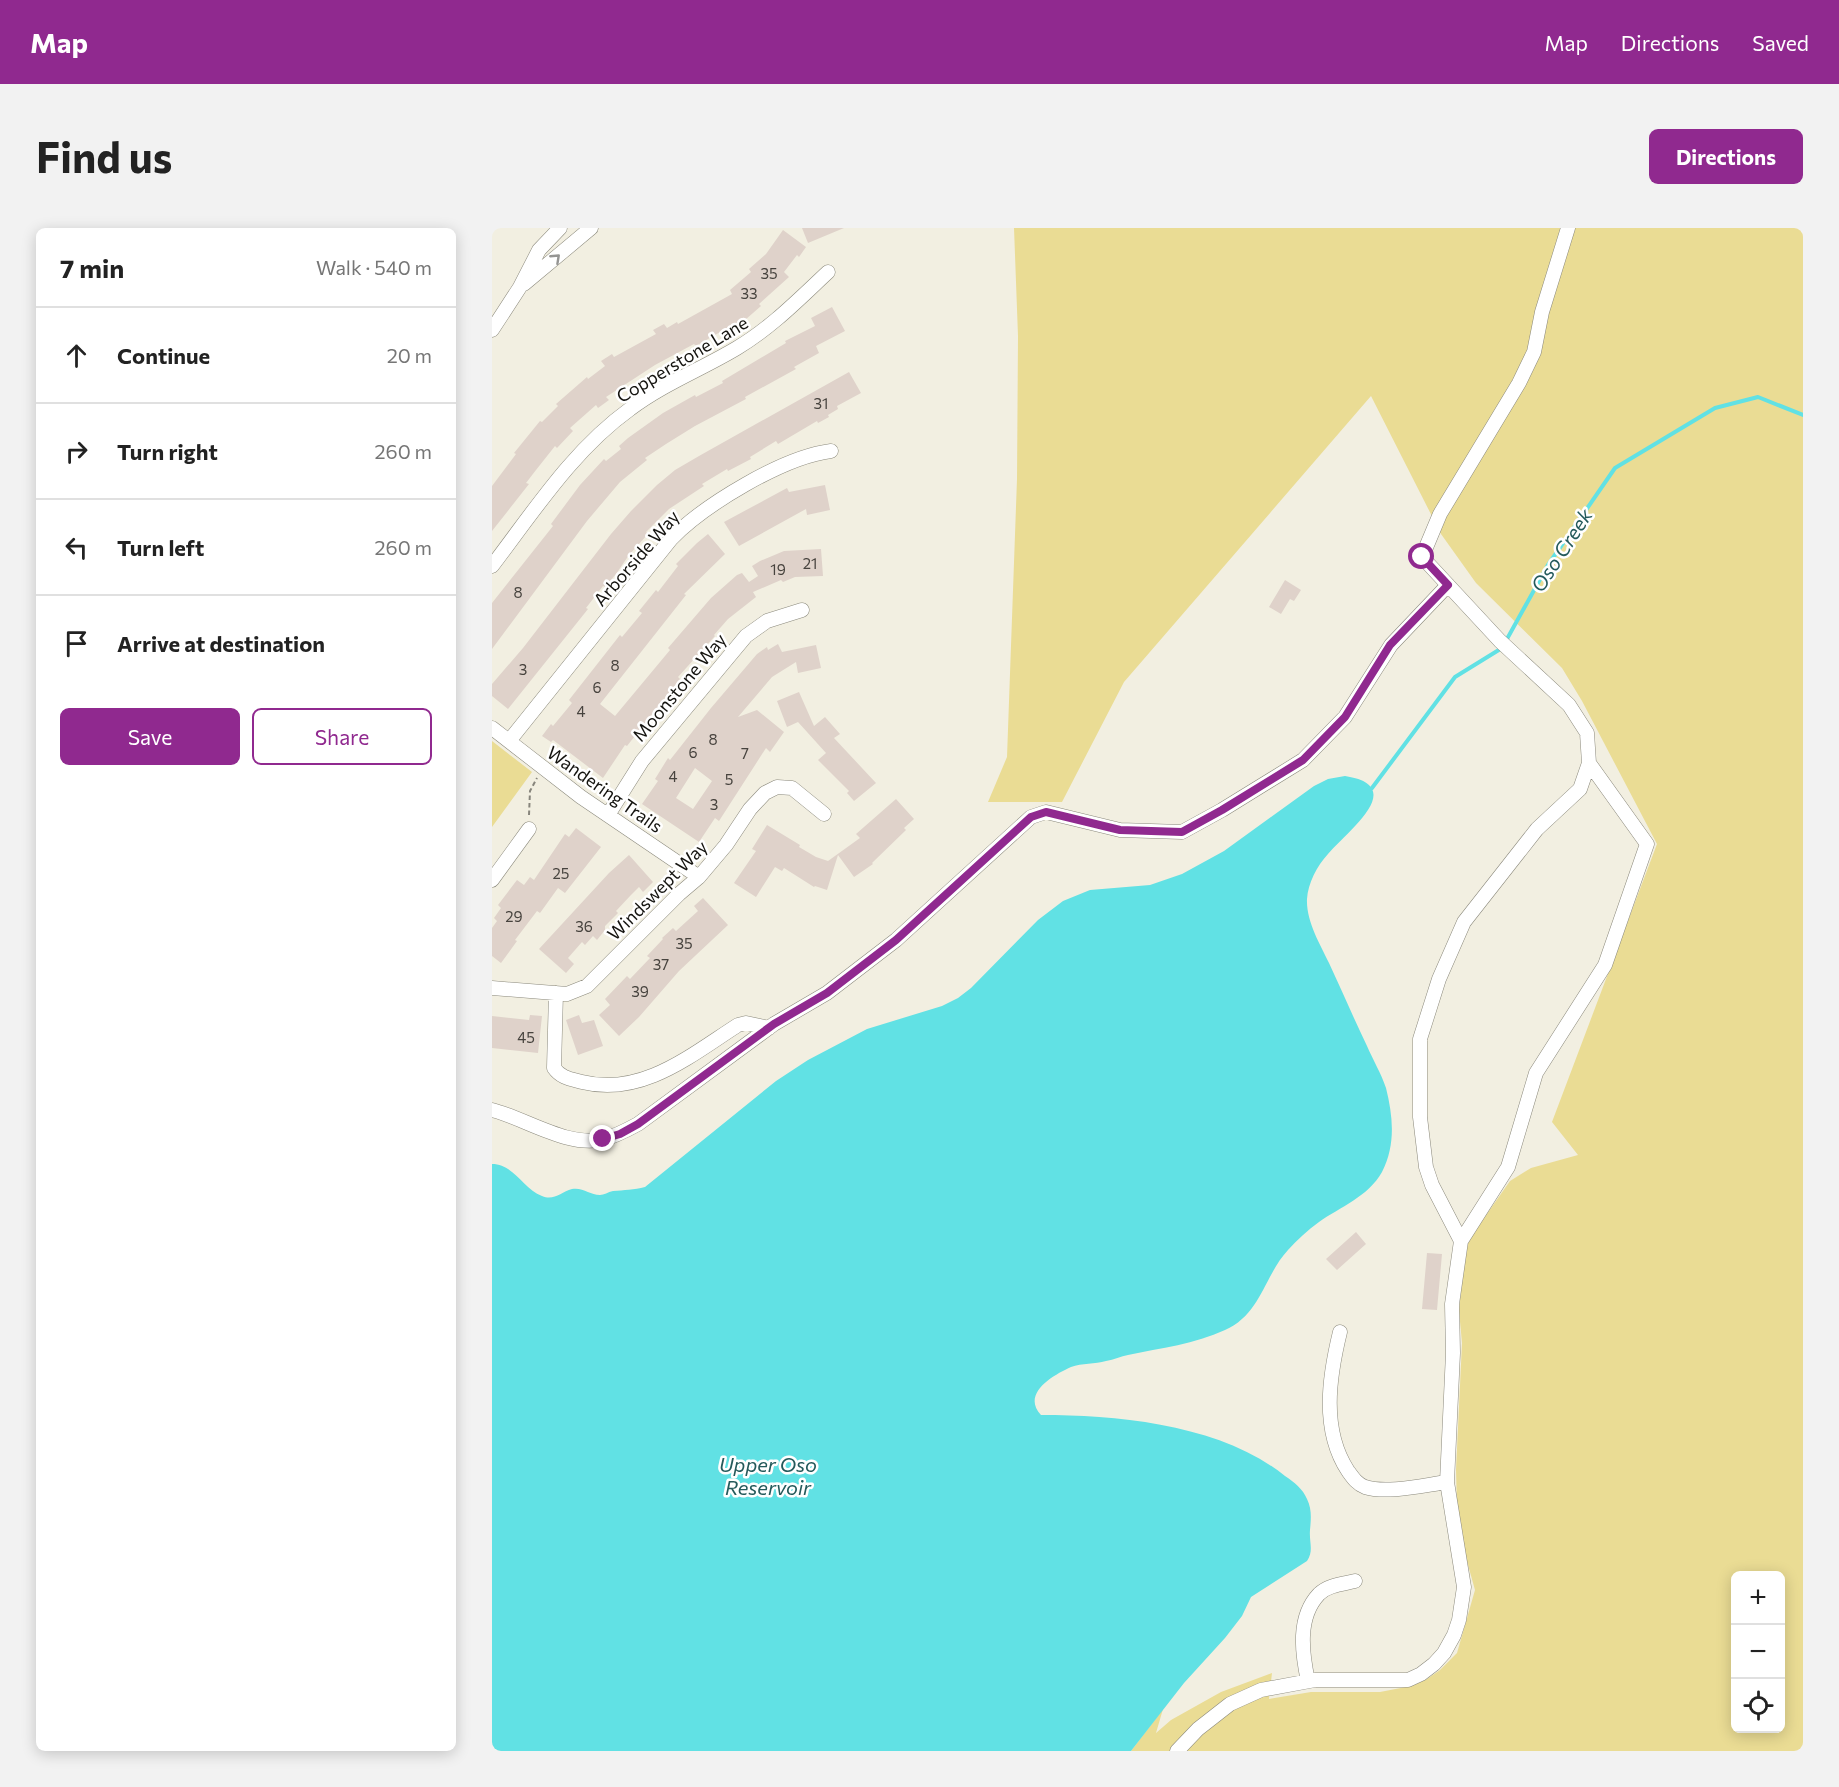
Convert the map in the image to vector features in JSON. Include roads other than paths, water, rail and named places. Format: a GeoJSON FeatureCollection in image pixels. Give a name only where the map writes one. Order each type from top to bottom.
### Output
{"type":"FeatureCollection","features":[{"type":"Feature","properties":{"kind":"street"},"geometry":{"type":"LineString","coordinates":[[492,330],[520,287],[539,250],[560,228]]}},
{"type":"Feature","properties":{"kind":"street"},"geometry":{"type":"LineString","coordinates":[[520,287],[591,228]]}},
{"type":"Feature","properties":{"kind":"street"},"geometry":{"type":"LineString","coordinates":[[1461,1241],[1432,1185],[1426,1167],[1420,1117],[1420,1039],[1439,979],[1464,922],[1537,830],[1580,789],[1589,763],[1587,733],[1569,705],[1504,646],[1422,557],[1440,514],[1519,383],[1534,352],[1542,312],[1568,228]]}},
{"type":"Feature","properties":{"kind":"street","name":"Copperstone Lane"},"geometry":{"type":"LineString","coordinates":[[492,566],[567,468],[598,435],[654,392],[737,348],[766,328],[828,272]]}},
{"type":"Feature","properties":{"kind":"street","name":"Arborside Way"},"geometry":{"type":"LineString","coordinates":[[509,741],[670,539],[687,522],[771,471],[814,453],[831,452]]}},
{"type":"Feature","properties":{"kind":"street"},"geometry":{"type":"LineString","coordinates":[[492,1110],[573,1139],[603,1139],[620,1134],[638,1124],[769,1028],[827,993],[896,940],[1031,817],[1046,812],[1120,830],[1182,832],[1303,760],[1345,717],[1390,645],[1448,585]]}},
{"type":"Feature","properties":{"kind":"street","name":"Moonstone Way"},"geometry":{"type":"LineString","coordinates":[[608,815],[642,761],[746,636],[766,621],[802,610]]}},
{"type":"Feature","properties":{"kind":"street","name":"Wandering Trails"},"geometry":{"type":"LineString","coordinates":[[492,728],[581,797],[699,877]]}},
{"type":"Feature","properties":{"kind":"street"},"geometry":{"type":"LineString","coordinates":[[1177,1751],[1206,1722],[1230,1704],[1261,1690],[1308,1681],[1408,1680],[1434,1664],[1444,1653],[1454,1635],[1459,1620],[1464,1587],[1447,1482],[1453,1353],[1452,1304],[1461,1241],[1508,1167],[1536,1073],[1605,965],[1647,844],[1589,763]]}},
{"type":"Feature","properties":{"kind":"street","name":"Windswept Way"},"geometry":{"type":"LineString","coordinates":[[492,988],[567,994],[587,986],[699,877],[726,845],[750,808],[765,793],[777,787],[792,788],[824,814]]}},
{"type":"Feature","properties":{"kind":"street"},"geometry":{"type":"LineString","coordinates":[[492,880],[529,829]]}},
{"type":"Feature","properties":{"kind":"street"},"geometry":{"type":"LineString","coordinates":[[556,993],[554,1068],[558,1074],[587,1083],[622,1085],[645,1079],[668,1070],[738,1026],[746,1023],[769,1028]]}},
{"type":"Feature","properties":{"kind":"street"},"geometry":{"type":"LineString","coordinates":[[1340,1332],[1330,1382],[1329,1404],[1339,1455],[1353,1478],[1367,1488],[1380,1489],[1447,1482]]}},
{"type":"Feature","properties":{"kind":"street"},"geometry":{"type":"LineString","coordinates":[[1308,1681],[1302,1634],[1311,1606],[1320,1593],[1355,1581]]}},
{"type":"Feature","properties":{"kind":"water","name":"Upper Oso Reservoir"},"geometry":{"type":"Polygon","coordinates":[[[1345,776],[1364,781],[1372,789],[1373,799],[1368,810],[1320,864],[1309,887],[1307,907],[1314,932],[1386,1088],[1392,1130],[1390,1151],[1382,1172],[1361,1195],[1319,1222],[1291,1246],[1280,1260],[1254,1305],[1237,1323],[1214,1335],[1190,1342],[1071,1367],[1048,1380],[1037,1393],[1035,1400],[1041,1415],[1104,1417],[1169,1426],[1201,1434],[1260,1459],[1295,1483],[1307,1499],[1311,1518],[1311,1550],[1307,1561],[1251,1597],[1242,1616],[1225,1638],[1184,1683],[1131,1751],[492,1751],[492,1164],[506,1168],[535,1193],[546,1197],[554,1197],[572,1189],[600,1195],[645,1187],[776,1081],[808,1060],[867,1029],[942,1006],[958,998],[971,988],[1038,920],[1063,901],[1090,890],[1150,885],[1182,874],[1224,851],[1314,786],[1328,779],[1345,776]]]}},
{"type":"Feature","properties":{"kind":"waterway","name":"Oso Creek"},"geometry":{"type":"LineString","coordinates":[[1372,788],[1455,677],[1502,648],[1548,565],[1615,468],[1715,408],[1758,397],[1803,415]]}}]}
